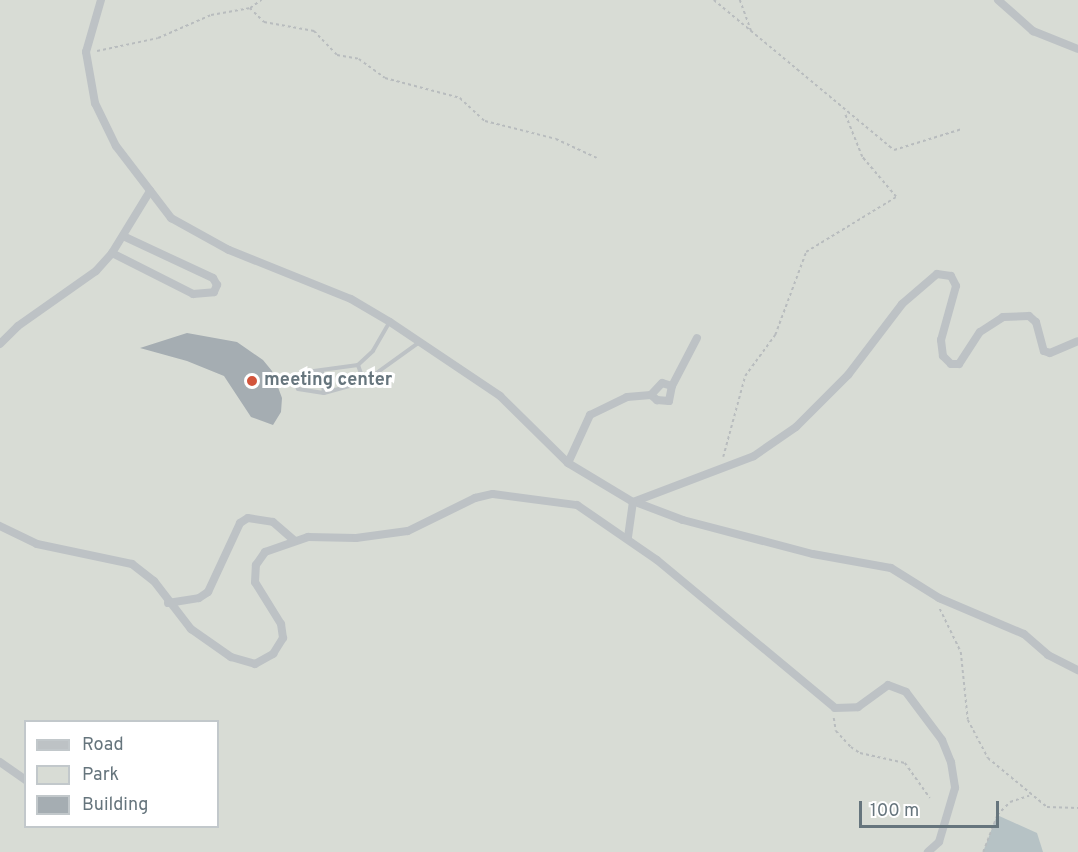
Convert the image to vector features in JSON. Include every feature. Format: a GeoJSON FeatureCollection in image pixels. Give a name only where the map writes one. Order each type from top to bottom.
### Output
{"type":"FeatureCollection","features":[{"type":"Feature","properties":{"kind":"street"},"geometry":{"type":"LineString","coordinates":[[101,0],[86,52],[103,125],[150,191],[177,224],[195,234],[336,292],[390,322],[500,396],[568,463],[635,503],[683,520],[802,551],[891,568],[928,591],[1007,626],[1048,656],[1078,670]]}},
{"type":"Feature","properties":{"kind":"street"},"geometry":{"type":"LineString","coordinates":[[998,0],[1033,31],[1078,49]]}},
{"type":"Feature","properties":{"kind":"street"},"geometry":{"type":"LineString","coordinates":[[0,345],[18,326],[96,271],[123,236],[150,191]]}},
{"type":"Feature","properties":{"kind":"street"},"geometry":{"type":"LineString","coordinates":[[111,253],[194,294],[214,292],[213,278],[123,236]]}},
{"type":"Feature","properties":{"kind":"street"},"geometry":{"type":"LineString","coordinates":[[635,503],[754,456],[796,427],[848,375],[902,304],[938,274],[951,276],[956,286],[941,340],[943,356],[951,363],[960,363],[980,332],[1003,317],[1029,316],[1036,322],[1044,351],[1050,353],[1078,341]]}},
{"type":"Feature","properties":{"kind":"street"},"geometry":{"type":"LineString","coordinates":[[651,394],[657,400],[669,401],[672,386],[697,338]]}},
{"type":"Feature","properties":{"kind":"street"},"geometry":{"type":"LineString","coordinates":[[568,463],[590,415],[611,403],[651,394],[662,383],[672,386]]}},
{"type":"Feature","properties":{"kind":"street"},"geometry":{"type":"LineString","coordinates":[[0,526],[37,544],[132,564],[154,581],[181,620],[231,657],[248,664],[260,662],[279,649],[283,631],[255,582],[256,565],[265,552],[294,540],[408,531],[475,498],[514,494],[577,505],[628,537],[835,708],[858,707],[888,685],[906,692],[942,740],[951,762],[955,788],[952,808],[939,843],[928,852]]}},
{"type":"Feature","properties":{"kind":"street"},"geometry":{"type":"LineString","coordinates":[[628,537],[635,503]]}},
{"type":"Feature","properties":{"kind":"street"},"geometry":{"type":"LineString","coordinates":[[168,603],[199,598],[208,592],[240,523],[248,518],[273,522],[294,540]]}},
{"type":"Feature","properties":{"kind":"street"},"geometry":{"type":"LineString","coordinates":[[0,762],[24,779]]}},
{"type":"Feature","properties":{"kind":"lane"},"geometry":{"type":"LineString","coordinates":[[390,322],[373,351],[358,365],[298,375],[295,385],[305,393],[324,393],[364,382],[419,343]]}},
{"type":"Feature","properties":{"kind":"lane"},"geometry":{"type":"LineString","coordinates":[[358,365],[364,382]]}},
{"type":"Feature","properties":{"kind":"lane"},"geometry":{"type":"LineString","coordinates":[[322,372],[324,393]]}},
{"type":"Feature","properties":{"kind":"path"},"geometry":{"type":"LineString","coordinates":[[86,52],[158,38],[211,15],[250,8],[261,0]]}},
{"type":"Feature","properties":{"kind":"path"},"geometry":{"type":"LineString","coordinates":[[714,0],[844,112],[894,150],[962,129]]}},
{"type":"Feature","properties":{"kind":"path"},"geometry":{"type":"LineString","coordinates":[[740,0],[752,33]]}},
{"type":"Feature","properties":{"kind":"path"},"geometry":{"type":"LineString","coordinates":[[250,8],[264,22],[314,31],[337,55],[359,59],[385,78],[460,98],[484,121],[556,139],[597,158]]}},
{"type":"Feature","properties":{"kind":"path"},"geometry":{"type":"LineString","coordinates":[[720,470],[745,376],[775,335],[806,252],[896,197],[862,157],[844,112]]}},
{"type":"Feature","properties":{"kind":"path"},"geometry":{"type":"LineString","coordinates":[[928,591],[953,630],[961,652],[968,720],[988,758],[1030,796],[1047,807],[1078,808]]}},
{"type":"Feature","properties":{"kind":"path"},"geometry":{"type":"LineString","coordinates":[[835,708],[836,731],[851,747],[860,753],[905,763],[930,798]]}},
{"type":"Feature","properties":{"kind":"path"},"geometry":{"type":"LineString","coordinates":[[983,852],[997,815],[1010,802],[1030,796]]}},
{"type":"Feature","properties":{"kind":"green space"},"geometry":{"type":"Polygon","coordinates":[[[0,0],[1078,0],[1078,852],[0,852],[0,0]]]}},
{"type":"Feature","properties":{"kind":"shaded area"},"geometry":{"type":"Polygon","coordinates":[[[997,815],[1037,833],[1043,852],[983,852],[997,815]]]}},
{"type":"Feature","properties":{"kind":"building","name":"meeting center"},"geometry":{"type":"Polygon","coordinates":[[[187,333],[237,342],[263,360],[272,371],[282,398],[281,412],[273,425],[251,417],[224,376],[187,361],[140,348],[187,333]]]}},
{"type":"Feature","properties":{"kind":"place","name":"meeting center"},"geometry":{"type":"Point","coordinates":[252,381]}}]}
